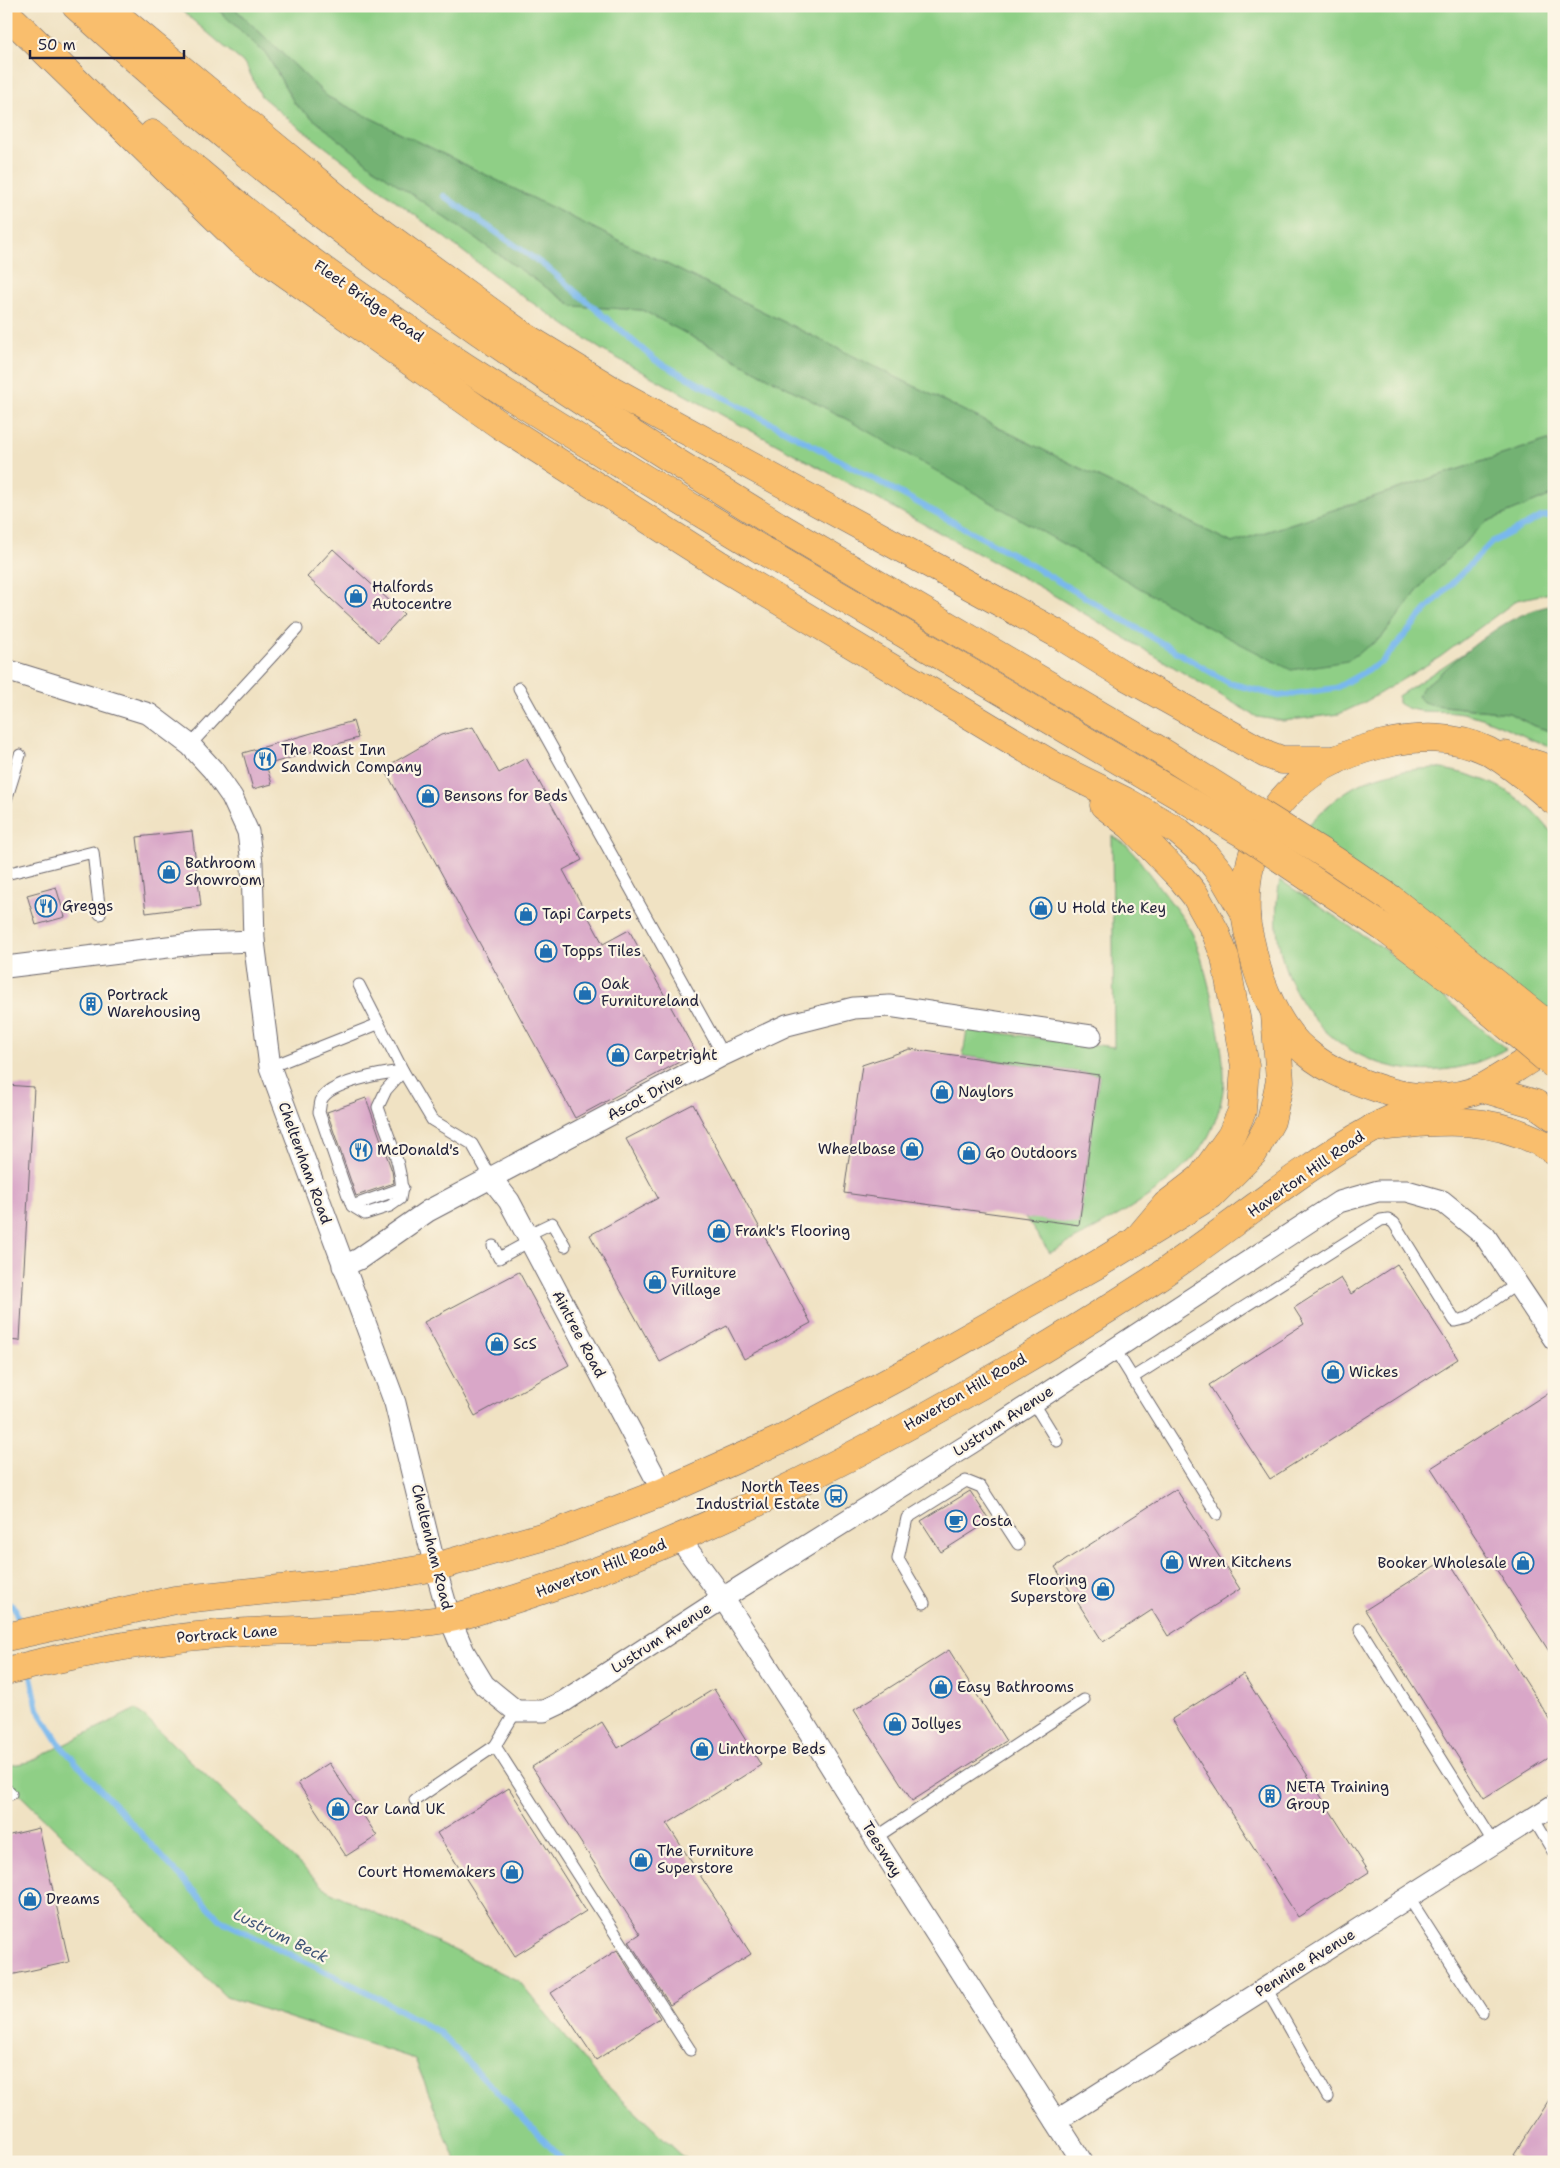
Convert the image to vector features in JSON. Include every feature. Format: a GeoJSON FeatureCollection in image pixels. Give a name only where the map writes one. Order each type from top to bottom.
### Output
{"type":"FeatureCollection","features":[{"type":"Feature","properties":{"kind":"main road"},"geometry":{"type":"LineString","coordinates":[[76,6],[120,46],[304,200],[387,264],[525,363],[635,436],[777,525],[1159,750],[1326,855],[1390,898],[1554,1030]]}},
{"type":"Feature","properties":{"kind":"main road"},"geometry":{"type":"LineString","coordinates":[[106,6],[353,211],[525,337],[612,390],[1058,634],[1124,675],[1241,741],[1282,760],[1336,760]]}},
{"type":"Feature","properties":{"kind":"main road"},"geometry":{"type":"LineString","coordinates":[[6,12],[240,241],[500,425],[720,564],[1056,767],[1125,801],[1178,831],[1207,856],[1222,875],[1246,916]]}},
{"type":"Feature","properties":{"kind":"main road","name":"Fleet Bridge Road"},"geometry":{"type":"LineString","coordinates":[[6,12],[275,235],[405,327],[512,398],[762,550],[1244,834],[1384,928],[1459,985],[1554,1065]]}},
{"type":"Feature","properties":{"kind":"main road"},"geometry":{"type":"LineString","coordinates":[[1554,770],[1453,740],[1423,738],[1363,748],[1336,760],[1305,777],[1290,790],[1258,835],[1249,868],[1246,916],[1257,970],[1275,1014],[1304,1051],[1353,1081],[1407,1097],[1444,1098],[1482,1088],[1543,1051],[1554,1040]]}},
{"type":"Feature","properties":{"kind":"main road"},"geometry":{"type":"LineString","coordinates":[[1488,751],[1554,801]]}},
{"type":"Feature","properties":{"kind":"main road"},"geometry":{"type":"LineString","coordinates":[[1056,767],[1131,826],[1195,895],[1215,931],[1225,957],[1245,1066],[1242,1111],[1231,1136],[1200,1178],[1166,1205],[1135,1242]]}},
{"type":"Feature","properties":{"kind":"main road"},"geometry":{"type":"LineString","coordinates":[[6,1637],[175,1600],[354,1581],[435,1567],[559,1532],[663,1492],[784,1438],[905,1374],[1135,1242],[1211,1195],[1254,1152],[1271,1121],[1280,1081],[1275,1014]]}},
{"type":"Feature","properties":{"kind":"main road"},"geometry":{"type":"LineString","coordinates":[[1482,1088],[1536,1104],[1554,1117]]}},
{"type":"Feature","properties":{"kind":"main road","name":"Haverton Hill Road"},"geometry":{"type":"LineString","coordinates":[[450,1619],[537,1593],[679,1538],[810,1477],[950,1404],[1149,1282],[1224,1232],[1306,1171],[1373,1128],[1444,1098]]}},
{"type":"Feature","properties":{"kind":"main road"},"geometry":{"type":"LineString","coordinates":[[1373,1128],[1439,1120],[1480,1123],[1517,1133],[1554,1150]]}},
{"type":"Feature","properties":{"kind":"main road","name":"Portrack Lane"},"geometry":{"type":"LineString","coordinates":[[6,1671],[67,1656],[169,1638],[248,1632],[376,1628],[450,1619]]}},
{"type":"Feature","properties":{"kind":"street","name":"Cheltenham Road"},"geometry":{"type":"LineString","coordinates":[[6,670],[149,714],[190,745],[213,770],[232,797],[248,832],[252,863],[254,940],[270,1067],[395,1403],[435,1567],[450,1619]]}},
{"type":"Feature","properties":{"kind":"street"},"geometry":{"type":"LineString","coordinates":[[6,967],[200,943],[254,940]]}},
{"type":"Feature","properties":{"kind":"street","name":"Ascot Drive"},"geometry":{"type":"LineString","coordinates":[[343,1266],[360,1259],[428,1211],[723,1055],[787,1025],[854,1008],[889,1006],[1091,1036]]}},
{"type":"Feature","properties":{"kind":"street","name":"Aintree Road"},"geometry":{"type":"LineString","coordinates":[[491,1178],[509,1201],[663,1492]]}},
{"type":"Feature","properties":{"kind":"street","name":"Lustrum Avenue"},"geometry":{"type":"LineString","coordinates":[[516,1711],[544,1711],[563,1702],[723,1598],[972,1443],[1339,1202],[1378,1190],[1407,1191],[1442,1201],[1486,1236],[1554,1339]]}},
{"type":"Feature","properties":{"kind":"street","name":"Teesway"},"geometry":{"type":"LineString","coordinates":[[679,1538],[723,1598],[802,1720],[874,1838],[1082,2162]]}},
{"type":"Feature","properties":{"kind":"street"},"geometry":{"type":"LineString","coordinates":[[450,1619],[464,1652],[484,1685],[516,1711]]}},
{"type":"Feature","properties":{"kind":"street","name":"Pennine Avenue"},"geometry":{"type":"LineString","coordinates":[[1056,2122],[1554,1805]]}},
{"type":"Feature","properties":{"kind":"lane"},"geometry":{"type":"LineString","coordinates":[[190,745],[297,629]]}},
{"type":"Feature","properties":{"kind":"lane"},"geometry":{"type":"LineString","coordinates":[[519,688],[723,1055]]}},
{"type":"Feature","properties":{"kind":"lane"},"geometry":{"type":"LineString","coordinates":[[6,800],[20,755]]}},
{"type":"Feature","properties":{"kind":"lane"},"geometry":{"type":"LineString","coordinates":[[6,874],[93,852],[100,914]]}},
{"type":"Feature","properties":{"kind":"lane"},"geometry":{"type":"LineString","coordinates":[[359,984],[403,1071],[432,1120],[472,1144],[491,1178]]}},
{"type":"Feature","properties":{"kind":"lane"},"geometry":{"type":"LineString","coordinates":[[270,1067],[378,1024]]}},
{"type":"Feature","properties":{"kind":"lane"},"geometry":{"type":"LineString","coordinates":[[403,1071],[386,1090],[378,1107],[403,1188],[400,1199],[390,1206],[366,1214],[352,1206],[319,1112],[321,1100],[330,1090],[376,1074],[403,1071]]}},
{"type":"Feature","properties":{"kind":"lane"},"geometry":{"type":"LineString","coordinates":[[1132,1378],[1381,1220],[1388,1219],[1394,1223],[1455,1321],[1468,1318],[1518,1284]]}},
{"type":"Feature","properties":{"kind":"lane"},"geometry":{"type":"LineString","coordinates":[[492,1246],[499,1258],[552,1223],[565,1246]]}},
{"type":"Feature","properties":{"kind":"lane"},"geometry":{"type":"LineString","coordinates":[[1114,1348],[1217,1514]]}},
{"type":"Feature","properties":{"kind":"lane"},"geometry":{"type":"LineString","coordinates":[[1032,1402],[1057,1441]]}},
{"type":"Feature","properties":{"kind":"lane"},"geometry":{"type":"LineString","coordinates":[[924,1602],[898,1559],[907,1518],[966,1482],[981,1487],[1018,1544]]}},
{"type":"Feature","properties":{"kind":"lane"},"geometry":{"type":"LineString","coordinates":[[1360,1629],[1494,1843]]}},
{"type":"Feature","properties":{"kind":"lane"},"geometry":{"type":"LineString","coordinates":[[874,1838],[1084,1700]]}},
{"type":"Feature","properties":{"kind":"lane"},"geometry":{"type":"LineString","coordinates":[[416,1800],[495,1746],[516,1711]]}},
{"type":"Feature","properties":{"kind":"lane"},"geometry":{"type":"LineString","coordinates":[[495,1746],[690,2050]]}},
{"type":"Feature","properties":{"kind":"lane"},"geometry":{"type":"LineString","coordinates":[[1533,1818],[1554,1853]]}},
{"type":"Feature","properties":{"kind":"lane"},"geometry":{"type":"LineString","coordinates":[[1408,1898],[1482,2012]]}},
{"type":"Feature","properties":{"kind":"lane"},"geometry":{"type":"LineString","coordinates":[[1266,1988],[1328,2097]]}},
{"type":"Feature","properties":{"kind":"green space"},"geometry":{"type":"Polygon","coordinates":[[[176,6],[214,6],[267,55],[295,104],[374,168],[573,306],[642,310],[848,420],[1381,638],[1425,581],[1486,522],[1554,494],[1554,592],[1517,600],[1440,657],[1365,702],[1339,714],[1283,721],[1257,717],[1040,587],[602,350],[515,291],[291,121],[261,96],[246,65],[176,6]]]}},
{"type":"Feature","properties":{"kind":"green space"},"geometry":{"type":"Polygon","coordinates":[[[214,6],[232,6],[328,97],[1232,543],[1548,440],[1554,449],[1554,494],[1486,522],[1425,581],[1381,638],[1347,661],[1291,670],[1202,624],[848,420],[642,310],[573,306],[374,168],[295,104],[267,55],[214,6]]]}},
{"type":"Feature","properties":{"kind":"green space"},"geometry":{"type":"Polygon","coordinates":[[[232,6],[1554,6],[1554,438],[1232,543],[328,97],[232,6]]]}},
{"type":"Feature","properties":{"kind":"green space"},"geometry":{"type":"Polygon","coordinates":[[[1554,605],[1554,732],[1534,726],[1509,713],[1434,705],[1423,702],[1418,696],[1421,689],[1483,638],[1517,617],[1554,605]]]}},
{"type":"Feature","properties":{"kind":"green space"},"geometry":{"type":"Polygon","coordinates":[[[1485,639],[1421,689],[1418,696],[1434,705],[1509,713],[1534,726],[1554,732],[1554,748],[1493,722],[1468,714],[1418,711],[1398,703],[1398,696],[1485,639]]]}},
{"type":"Feature","properties":{"kind":"green space"},"geometry":{"type":"Polygon","coordinates":[[[1436,768],[1472,776],[1503,789],[1530,808],[1554,836],[1554,1002],[1547,1012],[1304,830],[1334,801],[1362,782],[1395,772],[1436,768]]]}},
{"type":"Feature","properties":{"kind":"green space"},"geometry":{"type":"Polygon","coordinates":[[[1112,836],[1134,853],[1182,917],[1197,944],[1214,1006],[1222,1051],[1224,1069],[1223,1091],[1217,1116],[1210,1133],[1202,1147],[1187,1164],[1152,1194],[1132,1207],[1050,1253],[1025,1217],[1079,1224],[1099,1075],[963,1056],[967,1029],[1114,1047],[1112,836]]]}},
{"type":"Feature","properties":{"kind":"green space"},"geometry":{"type":"Polygon","coordinates":[[[1280,880],[1391,954],[1506,1049],[1463,1067],[1415,1070],[1377,1062],[1344,1046],[1317,1022],[1296,993],[1282,958],[1277,920],[1280,880]]]}},
{"type":"Feature","properties":{"kind":"green space"},"geometry":{"type":"Polygon","coordinates":[[[136,1709],[327,1890],[519,1981],[600,2079],[689,2162],[456,2162],[415,2059],[226,1997],[6,1781],[6,1766],[29,1762],[136,1709]]]}},
{"type":"Feature","properties":{"kind":"building","name":"Halfords Autocentre"},"geometry":{"type":"Polygon","coordinates":[[[333,549],[404,614],[378,642],[307,577],[333,549]]]}},
{"type":"Feature","properties":{"kind":"building","name":"The Roast Inn Sandwich Company"},"geometry":{"type":"Polygon","coordinates":[[[353,721],[358,738],[266,765],[272,784],[253,789],[243,753],[353,721]]]}},
{"type":"Feature","properties":{"kind":"building"},"geometry":{"type":"Polygon","coordinates":[[[473,727],[499,773],[526,758],[582,860],[563,870],[603,944],[629,930],[696,1053],[575,1118],[384,768],[441,735],[473,727]]]}},
{"type":"Feature","properties":{"kind":"building","name":"Bathroom Showroom"},"geometry":{"type":"Polygon","coordinates":[[[192,831],[201,906],[146,913],[137,837],[192,831]]]}},
{"type":"Feature","properties":{"kind":"building","name":"Greggs"},"geometry":{"type":"Polygon","coordinates":[[[56,887],[65,917],[36,925],[27,895],[56,887]]]}},
{"type":"Feature","properties":{"kind":"building","name":"Go Outdoors"},"geometry":{"type":"Polygon","coordinates":[[[910,1049],[1099,1075],[1079,1225],[844,1193],[862,1065],[910,1049]]]}},
{"type":"Feature","properties":{"kind":"building"},"geometry":{"type":"Polygon","coordinates":[[[6,1085],[34,1087],[20,1341],[6,1340],[6,1085]]]}},
{"type":"Feature","properties":{"kind":"building","name":"McDonald's"},"geometry":{"type":"Polygon","coordinates":[[[366,1098],[392,1171],[394,1183],[356,1196],[327,1112],[366,1098]]]}},
{"type":"Feature","properties":{"kind":"building","name":"Frank's Flooring"},"geometry":{"type":"Polygon","coordinates":[[[693,1104],[811,1323],[744,1359],[727,1326],[660,1362],[590,1235],[658,1198],[626,1139],[693,1104]]]}},
{"type":"Feature","properties":{"kind":"building","name":"Wickes"},"geometry":{"type":"Polygon","coordinates":[[[1397,1264],[1458,1359],[1270,1479],[1209,1385],[1304,1324],[1294,1308],[1341,1278],[1351,1294],[1397,1264]]]}},
{"type":"Feature","properties":{"kind":"building","name":"ScS"},"geometry":{"type":"Polygon","coordinates":[[[519,1272],[569,1365],[475,1416],[424,1322],[519,1272]]]}},
{"type":"Feature","properties":{"kind":"building","name":"Booker Wholesale"},"geometry":{"type":"Polygon","coordinates":[[[1554,1389],[1554,1659],[1431,1468],[1554,1389]]]}},
{"type":"Feature","properties":{"kind":"building","name":"Wren Kitchens"},"geometry":{"type":"Polygon","coordinates":[[[1176,1489],[1240,1589],[1168,1636],[1152,1610],[1103,1642],[1055,1567],[1176,1489]]]}},
{"type":"Feature","properties":{"kind":"building","name":"Costa"},"geometry":{"type":"Polygon","coordinates":[[[970,1491],[990,1521],[941,1552],[921,1521],[970,1491]]]}},
{"type":"Feature","properties":{"kind":"building"},"geometry":{"type":"Polygon","coordinates":[[[1447,1558],[1554,1726],[1554,1754],[1484,1798],[1365,1610],[1447,1558]]]}},
{"type":"Feature","properties":{"kind":"building"},"geometry":{"type":"Polygon","coordinates":[[[949,1650],[1006,1741],[912,1801],[854,1710],[949,1650]]]}},
{"type":"Feature","properties":{"kind":"building","name":"NETA Training Group"},"geometry":{"type":"Polygon","coordinates":[[[1243,1674],[1369,1872],[1298,1917],[1172,1719],[1243,1674]]]}},
{"type":"Feature","properties":{"kind":"building","name":"The Furniture Superstore"},"geometry":{"type":"Polygon","coordinates":[[[714,1689],[761,1765],[667,1824],[751,1954],[670,2005],[629,1941],[640,1934],[532,1767],[602,1722],[618,1748],[714,1689]]]}},
{"type":"Feature","properties":{"kind":"building","name":"Car Land UK"},"geometry":{"type":"Polygon","coordinates":[[[329,1763],[377,1836],[346,1856],[298,1783],[329,1763]]]}},
{"type":"Feature","properties":{"kind":"building","name":"Court Homemakers"},"geometry":{"type":"Polygon","coordinates":[[[509,1788],[586,1911],[515,1956],[437,1833],[509,1788]]]}},
{"type":"Feature","properties":{"kind":"building","name":"Dreams"},"geometry":{"type":"Polygon","coordinates":[[[39,1828],[69,1962],[6,1976],[6,1836],[39,1828]]]}},
{"type":"Feature","properties":{"kind":"building"},"geometry":{"type":"Polygon","coordinates":[[[617,1950],[660,2018],[596,2060],[551,1993],[617,1950]]]}},
{"type":"Feature","properties":{"kind":"building"},"geometry":{"type":"Polygon","coordinates":[[[1554,2092],[1554,2162],[1526,2162],[1514,2154],[1554,2092]]]}},
{"type":"Feature","properties":{"kind":"waterway"},"geometry":{"type":"LineString","coordinates":[[444,196],[549,269],[655,360],[1014,555],[1229,683],[1279,696],[1336,688],[1382,662],[1426,610],[1492,542],[1543,516],[1554,516]]}},
{"type":"Feature","properties":{"kind":"waterway","name":"Lustrum Beck"},"geometry":{"type":"LineString","coordinates":[[6,1602],[15,1608],[20,1629]]}},
{"type":"Feature","properties":{"kind":"waterway","name":"Lustrum Beck"},"geometry":{"type":"LineString","coordinates":[[30,1672],[38,1709],[61,1746],[220,1920],[375,1996],[440,2033],[565,2162]]}},
{"type":"Feature","properties":{"kind":"place","name":"Halfords Autocentre"},"geometry":{"type":"Point","coordinates":[356,596]}},
{"type":"Feature","properties":{"kind":"place","name":"The Roast Inn Sandwich Company"},"geometry":{"type":"Point","coordinates":[265,759]}},
{"type":"Feature","properties":{"kind":"place","name":"Bensons for Beds"},"geometry":{"type":"Point","coordinates":[428,796]}},
{"type":"Feature","properties":{"kind":"place","name":"Bathroom Showroom"},"geometry":{"type":"Point","coordinates":[169,872]}},
{"type":"Feature","properties":{"kind":"place","name":"Greggs"},"geometry":{"type":"Point","coordinates":[46,906]}},
{"type":"Feature","properties":{"kind":"place","name":"U Hold the Key"},"geometry":{"type":"Point","coordinates":[1041,908]}},
{"type":"Feature","properties":{"kind":"place","name":"Tapi Carpets"},"geometry":{"type":"Point","coordinates":[526,914]}},
{"type":"Feature","properties":{"kind":"place","name":"Topps Tiles"},"geometry":{"type":"Point","coordinates":[546,951]}},
{"type":"Feature","properties":{"kind":"place","name":"Oak Furnitureland"},"geometry":{"type":"Point","coordinates":[585,993]}},
{"type":"Feature","properties":{"kind":"place","name":"Portrack Warehousing"},"geometry":{"type":"Point","coordinates":[91,1004]}},
{"type":"Feature","properties":{"kind":"place","name":"Carpetright"},"geometry":{"type":"Point","coordinates":[618,1055]}},
{"type":"Feature","properties":{"kind":"place","name":"Naylors"},"geometry":{"type":"Point","coordinates":[942,1092]}},
{"type":"Feature","properties":{"kind":"place","name":"Wheelbase"},"geometry":{"type":"Point","coordinates":[912,1149]}},
{"type":"Feature","properties":{"kind":"place","name":"McDonald's"},"geometry":{"type":"Point","coordinates":[361,1150]}},
{"type":"Feature","properties":{"kind":"place","name":"Go Outdoors"},"geometry":{"type":"Point","coordinates":[969,1153]}},
{"type":"Feature","properties":{"kind":"place","name":"Frank's Flooring"},"geometry":{"type":"Point","coordinates":[719,1231]}},
{"type":"Feature","properties":{"kind":"place","name":"Furniture Village"},"geometry":{"type":"Point","coordinates":[655,1282]}},
{"type":"Feature","properties":{"kind":"place","name":"ScS"},"geometry":{"type":"Point","coordinates":[497,1344]}},
{"type":"Feature","properties":{"kind":"place","name":"Wickes"},"geometry":{"type":"Point","coordinates":[1333,1372]}},
{"type":"Feature","properties":{"kind":"place","name":"North Tees Industrial Estate"},"geometry":{"type":"Point","coordinates":[836,1496]}},
{"type":"Feature","properties":{"kind":"place","name":"Costa"},"geometry":{"type":"Point","coordinates":[956,1521]}},
{"type":"Feature","properties":{"kind":"place","name":"Wren Kitchens"},"geometry":{"type":"Point","coordinates":[1172,1562]}},
{"type":"Feature","properties":{"kind":"place","name":"Booker Wholesale"},"geometry":{"type":"Point","coordinates":[1523,1563]}},
{"type":"Feature","properties":{"kind":"place","name":"Flooring Superstore"},"geometry":{"type":"Point","coordinates":[1103,1589]}},
{"type":"Feature","properties":{"kind":"place","name":"Easy Bathrooms"},"geometry":{"type":"Point","coordinates":[941,1687]}},
{"type":"Feature","properties":{"kind":"place","name":"Jollyes"},"geometry":{"type":"Point","coordinates":[895,1724]}},
{"type":"Feature","properties":{"kind":"place","name":"Linthorpe Beds"},"geometry":{"type":"Point","coordinates":[702,1749]}},
{"type":"Feature","properties":{"kind":"place","name":"NETA Training Group"},"geometry":{"type":"Point","coordinates":[1270,1796]}},
{"type":"Feature","properties":{"kind":"place","name":"Car Land UK"},"geometry":{"type":"Point","coordinates":[338,1809]}},
{"type":"Feature","properties":{"kind":"place","name":"The Furniture Superstore"},"geometry":{"type":"Point","coordinates":[641,1860]}},
{"type":"Feature","properties":{"kind":"place","name":"Court Homemakers"},"geometry":{"type":"Point","coordinates":[512,1872]}},
{"type":"Feature","properties":{"kind":"place","name":"Dreams"},"geometry":{"type":"Point","coordinates":[30,1899]}}]}
